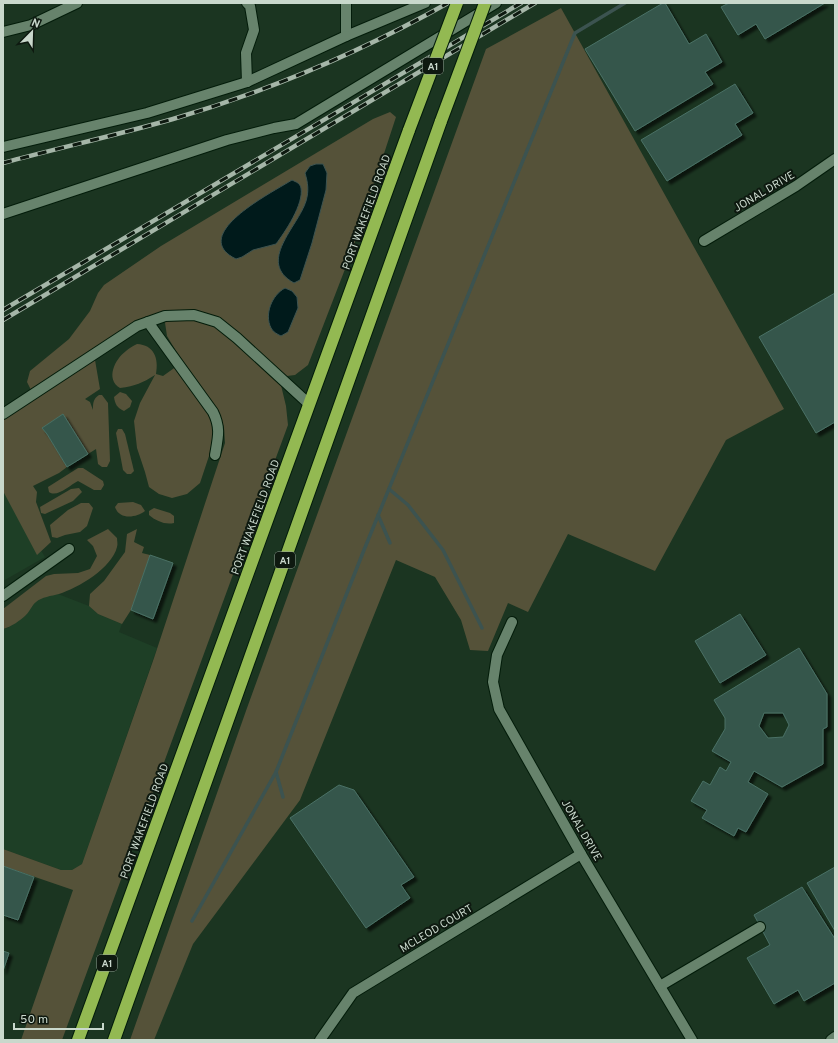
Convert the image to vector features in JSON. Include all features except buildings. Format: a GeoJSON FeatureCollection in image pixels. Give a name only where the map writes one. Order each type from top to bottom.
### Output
{"type":"FeatureCollection","features":[{"type":"Feature","properties":{"kind":"highway","name":"PORT WAKEFIELD ROAD"},"geometry":{"type":"LineString","coordinates":[[78,1040],[457,3]]}},
{"type":"Feature","properties":{"kind":"highway","name":"A1"},"geometry":{"type":"LineString","coordinates":[[114,1040],[441,121],[485,3]]}},
{"type":"Feature","properties":{"kind":"street"},"geometry":{"type":"LineString","coordinates":[[3,32],[31,25],[77,3]]}},
{"type":"Feature","properties":{"kind":"street"},"geometry":{"type":"LineString","coordinates":[[247,3],[250,6],[254,30],[246,53],[247,82]]}},
{"type":"Feature","properties":{"kind":"street"},"geometry":{"type":"LineString","coordinates":[[346,3],[346,36]]}},
{"type":"Feature","properties":{"kind":"street"},"geometry":{"type":"LineString","coordinates":[[3,147],[147,113],[247,82],[346,36],[425,3]]}},
{"type":"Feature","properties":{"kind":"street"},"geometry":{"type":"LineString","coordinates":[[3,214],[227,140],[296,124],[496,3]]}},
{"type":"Feature","properties":{"kind":"street","name":"JONAL DRIVE"},"geometry":{"type":"LineString","coordinates":[[704,241],[796,186],[835,160]]}},
{"type":"Feature","properties":{"kind":"street"},"geometry":{"type":"LineString","coordinates":[[3,414],[137,326],[164,316],[194,315],[217,322],[237,338],[310,404]]}},
{"type":"Feature","properties":{"kind":"street"},"geometry":{"type":"LineString","coordinates":[[148,322],[213,412],[218,422],[219,430],[215,455]]}},
{"type":"Feature","properties":{"kind":"street"},"geometry":{"type":"LineString","coordinates":[[3,596],[69,549]]}},
{"type":"Feature","properties":{"kind":"street","name":"JONAL DRIVE"},"geometry":{"type":"LineString","coordinates":[[512,622],[497,655],[494,682],[499,709],[582,854],[692,1040]]}},
{"type":"Feature","properties":{"kind":"street","name":"MCLEOD COURT"},"geometry":{"type":"LineString","coordinates":[[320,1040],[353,993],[582,854]]}},
{"type":"Feature","properties":{"kind":"street"},"geometry":{"type":"LineString","coordinates":[[660,986],[760,927]]}},
{"type":"Feature","properties":{"kind":"street"},"geometry":{"type":"LineString","coordinates":[[830,1040],[835,1037]]}},
{"type":"Feature","properties":{"kind":"shaded area"},"geometry":{"type":"Polygon","coordinates":[[[561,8],[784,409],[726,440],[655,571],[568,534],[528,612],[508,603],[488,651],[470,650],[461,620],[435,577],[396,560],[300,800],[193,944],[154,1040],[130,1040],[247,708],[486,49],[561,8]]]}},
{"type":"Feature","properties":{"kind":"shaded area"},"geometry":{"type":"Polygon","coordinates":[[[390,112],[396,117],[352,251],[308,365],[295,375],[279,377],[286,406],[288,425],[62,1040],[21,1040],[73,890],[3,866],[3,849],[61,870],[72,870],[82,864],[154,658],[225,443],[224,428],[219,412],[167,336],[164,316],[137,326],[33,394],[27,382],[30,371],[69,339],[90,311],[98,293],[104,285],[161,246],[373,119],[390,112]]]}},
{"type":"Feature","properties":{"kind":"shaded area"},"geometry":{"type":"Polygon","coordinates":[[[137,344],[148,347],[154,353],[157,363],[156,374],[163,376],[177,366],[210,416],[214,429],[210,453],[200,483],[187,494],[172,498],[159,494],[149,487],[137,448],[134,421],[140,403],[155,375],[139,384],[120,388],[113,380],[113,369],[118,359],[128,349],[137,344]]]}},
{"type":"Feature","properties":{"kind":"shaded area"},"geometry":{"type":"Polygon","coordinates":[[[95,360],[100,389],[85,399],[90,402],[93,410],[94,401],[99,395],[102,395],[108,403],[110,461],[107,467],[102,467],[98,464],[96,449],[88,454],[63,414],[42,428],[67,467],[59,473],[33,486],[37,492],[36,502],[51,542],[37,555],[3,491],[3,418],[95,360]]]}},
{"type":"Feature","properties":{"kind":"shaded area"},"geometry":{"type":"Polygon","coordinates":[[[120,392],[126,394],[132,401],[130,407],[124,411],[118,407],[114,399],[114,397],[120,392]]]}},
{"type":"Feature","properties":{"kind":"shaded area"},"geometry":{"type":"Polygon","coordinates":[[[118,429],[122,429],[125,434],[134,471],[131,474],[127,474],[123,470],[116,433],[118,429]]]}},
{"type":"Feature","properties":{"kind":"shaded area"},"geometry":{"type":"Polygon","coordinates":[[[78,468],[83,468],[103,481],[104,485],[101,490],[94,490],[78,481],[60,492],[49,492],[48,487],[78,468]]]}},
{"type":"Feature","properties":{"kind":"shaded area"},"geometry":{"type":"Polygon","coordinates":[[[3,488],[45,557],[3,581],[3,488]]]}},
{"type":"Feature","properties":{"kind":"shaded area"},"geometry":{"type":"Polygon","coordinates":[[[79,488],[82,492],[73,501],[45,514],[41,513],[40,507],[71,489],[79,488]]]}},
{"type":"Feature","properties":{"kind":"shaded area"},"geometry":{"type":"Polygon","coordinates":[[[133,502],[141,505],[145,511],[133,516],[124,516],[117,511],[115,507],[118,503],[133,502]]]}},
{"type":"Feature","properties":{"kind":"shaded area"},"geometry":{"type":"Polygon","coordinates":[[[81,503],[89,503],[93,508],[87,526],[80,532],[57,538],[52,537],[50,525],[68,510],[81,503]]]}},
{"type":"Feature","properties":{"kind":"shaded area"},"geometry":{"type":"Polygon","coordinates":[[[154,508],[170,513],[174,516],[174,523],[164,523],[149,515],[149,511],[154,508]]]}},
{"type":"Feature","properties":{"kind":"shaded area"},"geometry":{"type":"Polygon","coordinates":[[[108,529],[117,538],[117,546],[114,555],[101,570],[84,582],[67,591],[38,600],[21,619],[3,629],[3,609],[46,576],[54,574],[78,573],[90,569],[97,556],[93,546],[87,540],[108,529]]]}},
{"type":"Feature","properties":{"kind":"shaded area"},"geometry":{"type":"Polygon","coordinates":[[[137,529],[134,542],[144,547],[142,553],[150,555],[131,610],[122,624],[98,614],[89,606],[90,594],[104,581],[125,552],[127,534],[137,529]]]}},
{"type":"Feature","properties":{"kind":"shaded area"},"geometry":{"type":"Polygon","coordinates":[[[58,594],[89,606],[98,614],[122,624],[119,632],[157,648],[82,864],[72,870],[61,870],[3,849],[3,629],[8,628],[26,615],[35,602],[46,596],[58,594]]]}},
{"type":"Feature","properties":{"kind":"water"},"geometry":{"type":"Polygon","coordinates":[[[323,164],[327,173],[326,190],[312,243],[300,280],[294,283],[283,275],[279,265],[279,255],[283,244],[306,201],[308,187],[305,173],[310,166],[323,164]]]}},
{"type":"Feature","properties":{"kind":"water"},"geometry":{"type":"Polygon","coordinates":[[[292,180],[300,185],[300,202],[293,218],[276,244],[253,250],[236,259],[224,249],[221,238],[227,227],[238,215],[268,194],[292,180]]]}},
{"type":"Feature","properties":{"kind":"water"},"geometry":{"type":"Polygon","coordinates":[[[285,288],[292,291],[297,297],[298,308],[288,332],[281,336],[275,333],[272,329],[268,317],[270,305],[276,295],[285,288]]]}},
{"type":"Feature","properties":{"kind":"waterway"},"geometry":{"type":"LineString","coordinates":[[192,921],[276,772],[364,550],[575,33],[625,3]]}},
{"type":"Feature","properties":{"kind":"waterway"},"geometry":{"type":"LineString","coordinates":[[389,489],[408,505],[443,550],[482,628]]}},
{"type":"Feature","properties":{"kind":"waterway"},"geometry":{"type":"LineString","coordinates":[[378,515],[390,543]]}},
{"type":"Feature","properties":{"kind":"waterway"},"geometry":{"type":"LineString","coordinates":[[276,772],[283,797]]}},
{"type":"Feature","properties":{"kind":"railway"},"geometry":{"type":"LineString","coordinates":[[3,163],[131,131],[244,96],[348,54],[448,3]]}},
{"type":"Feature","properties":{"kind":"railway"},"geometry":{"type":"LineString","coordinates":[[3,310],[521,3]]}},
{"type":"Feature","properties":{"kind":"railway"},"geometry":{"type":"LineString","coordinates":[[3,320],[535,3]]}}]}
